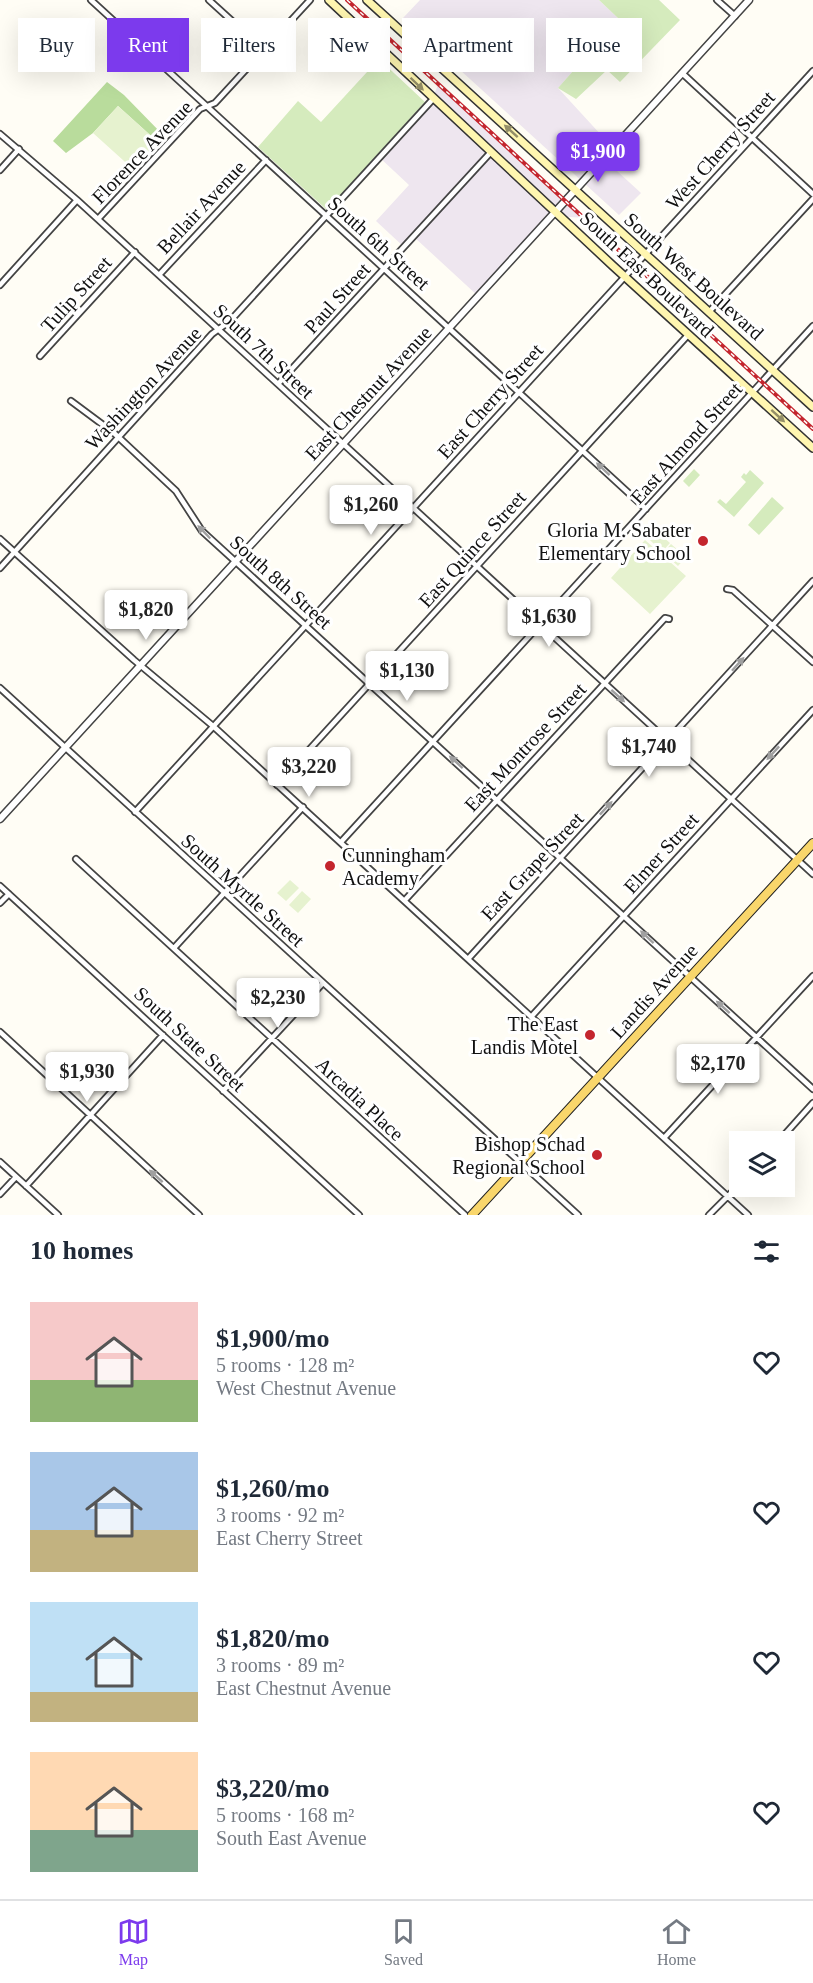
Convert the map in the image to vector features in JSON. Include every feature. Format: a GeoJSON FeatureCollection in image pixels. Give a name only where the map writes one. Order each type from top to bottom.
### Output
{"type":"FeatureCollection","features":[{"type":"Feature","properties":{"kind":"main road","name":"South East Boulevard"},"geometry":{"type":"LineString","coordinates":[[329,0],[625,277],[813,448]]}},
{"type":"Feature","properties":{"kind":"main road","name":"South West Boulevard"},"geometry":{"type":"LineString","coordinates":[[367,0],[813,407]]}},
{"type":"Feature","properties":{"kind":"main road","name":"Landis Avenue"},"geometry":{"type":"LineString","coordinates":[[472,1215],[813,843]]}},
{"type":"Feature","properties":{"kind":"street","name":"South 6th Street"},"geometry":{"type":"LineString","coordinates":[[91,0],[646,509]]}},
{"type":"Feature","properties":{"kind":"street"},"geometry":{"type":"LineString","coordinates":[[209,0],[229,18]]}},
{"type":"Feature","properties":{"kind":"street","name":"Florence Avenue"},"geometry":{"type":"LineString","coordinates":[[293,18],[310,0]]}},
{"type":"Feature","properties":{"kind":"street"},"geometry":{"type":"LineString","coordinates":[[717,0],[735,16]]}},
{"type":"Feature","properties":{"kind":"street","name":"East Chestnut Avenue"},"geometry":{"type":"LineString","coordinates":[[0,819],[749,0]]}},
{"type":"Feature","properties":{"kind":"street","name":"West Cherry Street"},"geometry":{"type":"LineString","coordinates":[[625,277],[813,71]]}},
{"type":"Feature","properties":{"kind":"street","name":"Florence Avenue"},"geometry":{"type":"LineString","coordinates":[[98,219],[200,109],[214,103],[243,72]]}},
{"type":"Feature","properties":{"kind":"street"},"geometry":{"type":"LineString","coordinates":[[682,73],[813,194]]}},
{"type":"Feature","properties":{"kind":"street","name":"Washington Avenue"},"geometry":{"type":"LineString","coordinates":[[0,568],[212,334],[219,330],[433,99]]}},
{"type":"Feature","properties":{"kind":"street","name":"South 7th Street"},"geometry":{"type":"LineString","coordinates":[[0,134],[135,252],[813,874]]}},
{"type":"Feature","properties":{"kind":"street"},"geometry":{"type":"LineString","coordinates":[[0,170],[19,149]]}},
{"type":"Feature","properties":{"kind":"street","name":"Paul Street"},"geometry":{"type":"LineString","coordinates":[[278,384],[491,152]]}},
{"type":"Feature","properties":{"kind":"street","name":"Bellair Avenue"},"geometry":{"type":"LineString","coordinates":[[159,275],[266,160]]}},
{"type":"Feature","properties":{"kind":"street"},"geometry":{"type":"LineString","coordinates":[[709,312],[813,199]]}},
{"type":"Feature","properties":{"kind":"street","name":"Florence Avenue"},"geometry":{"type":"LineString","coordinates":[[0,285],[77,200]]}},
{"type":"Feature","properties":{"kind":"street","name":"Tulip Street"},"geometry":{"type":"LineString","coordinates":[[40,356],[135,252]]}},
{"type":"Feature","properties":{"kind":"street","name":"East Cherry Street"},"geometry":{"type":"LineString","coordinates":[[135,812],[625,277]]}},
{"type":"Feature","properties":{"kind":"street","name":"East Almond Street"},"geometry":{"type":"LineString","coordinates":[[341,842],[813,326]]}},
{"type":"Feature","properties":{"kind":"street","name":"East Quince Street"},"geometry":{"type":"LineString","coordinates":[[278,785],[688,335]]}},
{"type":"Feature","properties":{"kind":"street","name":"South 8th Street"},"geometry":{"type":"LineString","coordinates":[[71,401],[118,437],[176,491],[202,531],[813,1089]]}},
{"type":"Feature","properties":{"kind":"street"},"geometry":{"type":"LineString","coordinates":[[0,539],[303,807],[748,1215]]}},
{"type":"Feature","properties":{"kind":"street","name":"East Grape Street"},"geometry":{"type":"LineString","coordinates":[[468,959],[813,582]]}},
{"type":"Feature","properties":{"kind":"street"},"geometry":{"type":"LineString","coordinates":[[727,589],[733,590],[813,662]]}},
{"type":"Feature","properties":{"kind":"street","name":"East Montrose Street"},"geometry":{"type":"LineString","coordinates":[[405,900],[665,618],[669,619]]}},
{"type":"Feature","properties":{"kind":"street","name":"South Myrtle Street"},"geometry":{"type":"LineString","coordinates":[[0,688],[578,1215]]}},
{"type":"Feature","properties":{"kind":"street","name":"Elmer Street"},"geometry":{"type":"LineString","coordinates":[[531,1017],[813,710]]}},
{"type":"Feature","properties":{"kind":"street"},"geometry":{"type":"LineString","coordinates":[[174,948],[303,807]]}},
{"type":"Feature","properties":{"kind":"street","name":"Arcadia Place"},"geometry":{"type":"LineString","coordinates":[[76,859],[465,1215]]}},
{"type":"Feature","properties":{"kind":"street","name":"South State Street"},"geometry":{"type":"LineString","coordinates":[[0,886],[359,1215]]}},
{"type":"Feature","properties":{"kind":"street"},"geometry":{"type":"LineString","coordinates":[[0,903],[9,894]]}},
{"type":"Feature","properties":{"kind":"street"},"geometry":{"type":"LineString","coordinates":[[664,1138],[813,976]]}},
{"type":"Feature","properties":{"kind":"street"},"geometry":{"type":"LineString","coordinates":[[223,1090],[323,983]]}},
{"type":"Feature","properties":{"kind":"street"},"geometry":{"type":"LineString","coordinates":[[0,1032],[199,1215]]}},
{"type":"Feature","properties":{"kind":"street"},"geometry":{"type":"LineString","coordinates":[[27,1186],[163,1035]]}},
{"type":"Feature","properties":{"kind":"street"},"geometry":{"type":"LineString","coordinates":[[788,1131],[813,1103]]}},
{"type":"Feature","properties":{"kind":"street"},"geometry":{"type":"LineString","coordinates":[[0,1162],[58,1215]]}},
{"type":"Feature","properties":{"kind":"street"},"geometry":{"type":"LineString","coordinates":[[0,1194],[16,1177]]}},
{"type":"Feature","properties":{"kind":"street"},"geometry":{"type":"LineString","coordinates":[[710,1215],[728,1196]]}},
{"type":"Feature","properties":{"kind":"shaded area"},"geometry":{"type":"Polygon","coordinates":[[[420,0],[599,0],[618,18],[546,18],[546,72],[572,72],[558,88],[614,149],[605,160],[641,193],[619,215],[462,72],[534,72],[534,18],[403,18],[420,0]]]}},
{"type":"Feature","properties":{"kind":"shaded area"},"geometry":{"type":"Polygon","coordinates":[[[439,82],[587,218],[552,216],[478,296],[414,237],[404,247],[376,221],[409,185],[379,157],[432,100],[439,82]]]}},
{"type":"Feature","properties":{"kind":"green space"},"geometry":{"type":"Polygon","coordinates":[[[599,0],[659,0],[680,20],[642,59],[642,18],[618,18],[599,0]]]}},
{"type":"Feature","properties":{"kind":"green space"},"geometry":{"type":"Polygon","coordinates":[[[390,69],[425,102],[327,210],[258,147],[298,101],[321,122],[367,72],[390,72],[390,69]]]}},
{"type":"Feature","properties":{"kind":"green space"},"geometry":{"type":"Polygon","coordinates":[[[572,72],[605,72],[576,99],[558,88],[572,72]]]}},
{"type":"Feature","properties":{"kind":"green space"},"geometry":{"type":"Polygon","coordinates":[[[609,72],[630,72],[620,82],[609,72]]]}},
{"type":"Feature","properties":{"kind":"green space"},"geometry":{"type":"Polygon","coordinates":[[[107,82],[124,95],[164,136],[159,143],[118,106],[93,133],[66,153],[53,141],[107,82]]]}},
{"type":"Feature","properties":{"kind":"green space"},"geometry":{"type":"Polygon","coordinates":[[[118,106],[159,143],[134,170],[93,133],[118,106]]]}},
{"type":"Feature","properties":{"kind":"green space"},"geometry":{"type":"Polygon","coordinates":[[[694,469],[700,475],[689,487],[683,481],[694,469]]]}},
{"type":"Feature","properties":{"kind":"green space"},"geometry":{"type":"Polygon","coordinates":[[[750,470],[764,483],[734,517],[717,502],[720,499],[726,504],[746,482],[741,477],[750,470]]]}},
{"type":"Feature","properties":{"kind":"green space"},"geometry":{"type":"Polygon","coordinates":[[[772,497],[784,508],[759,535],[748,525],[772,497]]]}},
{"type":"Feature","properties":{"kind":"green space"},"geometry":{"type":"Polygon","coordinates":[[[655,530],[670,543],[662,552],[648,538],[655,530]]]}},
{"type":"Feature","properties":{"kind":"green space"},"geometry":{"type":"Polygon","coordinates":[[[645,540],[686,576],[650,614],[611,578],[645,540]]]}},
{"type":"Feature","properties":{"kind":"green space"},"geometry":{"type":"Polygon","coordinates":[[[671,544],[686,557],[678,566],[663,553],[671,544]]]}},
{"type":"Feature","properties":{"kind":"green space"},"geometry":{"type":"Polygon","coordinates":[[[290,880],[299,888],[286,901],[277,893],[290,880]]]}},
{"type":"Feature","properties":{"kind":"green space"},"geometry":{"type":"Polygon","coordinates":[[[302,891],[311,899],[298,913],[289,905],[302,891]]]}},
{"type":"Feature","properties":{"kind":"railway"},"geometry":{"type":"LineString","coordinates":[[347,0],[813,429]]}},
{"type":"Feature","properties":{"kind":"place","name":"Gloria M. Sabater Elementary School"},"geometry":{"type":"Point","coordinates":[703,541]}},
{"type":"Feature","properties":{"kind":"place","name":"Cunningham Academy"},"geometry":{"type":"Point","coordinates":[330,866]}},
{"type":"Feature","properties":{"kind":"place","name":"The East Landis Motel"},"geometry":{"type":"Point","coordinates":[590,1035]}},
{"type":"Feature","properties":{"kind":"place","name":"Bishop Schad Regional School"},"geometry":{"type":"Point","coordinates":[597,1155]}}]}
